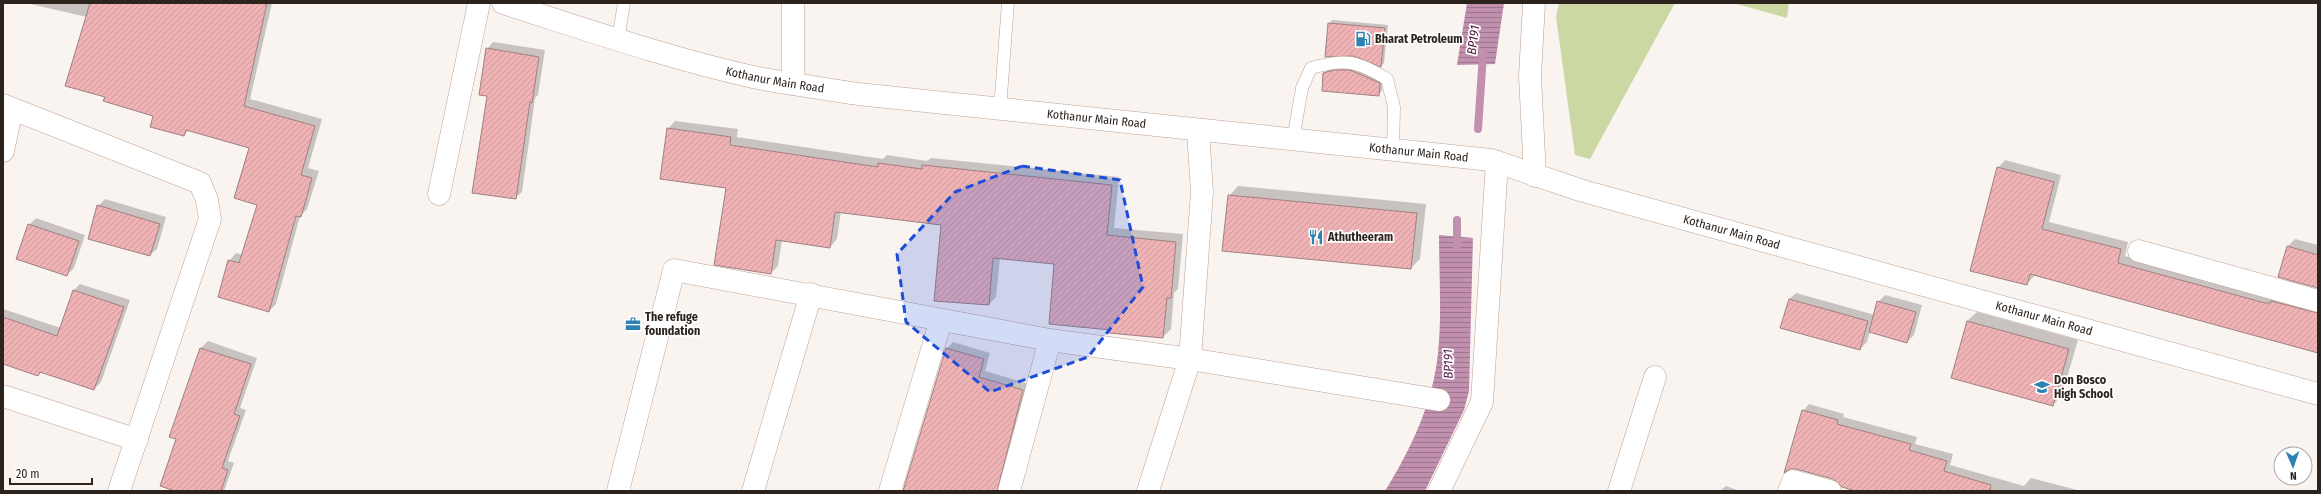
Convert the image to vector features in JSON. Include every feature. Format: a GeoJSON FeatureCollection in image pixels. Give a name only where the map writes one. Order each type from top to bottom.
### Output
{"type":"FeatureCollection","features":[{"type":"Feature","properties":{"kind":"street"},"geometry":{"type":"LineString","coordinates":[[439,194],[478,3]]}},
{"type":"Feature","properties":{"kind":"street","name":"Kothanur Main Road"},"geometry":{"type":"LineString","coordinates":[[503,3],[650,50],[753,77],[793,84],[858,94],[1198,131],[1393,149],[1497,162],[1583,191],[2318,394]]}},
{"type":"Feature","properties":{"kind":"street"},"geometry":{"type":"LineString","coordinates":[[793,3],[793,84]]}},
{"type":"Feature","properties":{"kind":"street"},"geometry":{"type":"LineString","coordinates":[[1534,3],[1530,76],[1535,176]]}},
{"type":"Feature","properties":{"kind":"street"},"geometry":{"type":"LineString","coordinates":[[3,151],[8,107],[200,183],[207,200],[210,219],[120,491]]}},
{"type":"Feature","properties":{"kind":"street"},"geometry":{"type":"LineString","coordinates":[[1148,491],[1190,359],[1202,192],[1198,131]]}},
{"type":"Feature","properties":{"kind":"street"},"geometry":{"type":"LineString","coordinates":[[1439,491],[1482,402],[1497,162]]}},
{"type":"Feature","properties":{"kind":"street"},"geometry":{"type":"LineString","coordinates":[[2139,251],[2318,301]]}},
{"type":"Feature","properties":{"kind":"street"},"geometry":{"type":"LineString","coordinates":[[618,491],[674,270],[811,294],[1050,340],[1190,359],[1439,400]]}},
{"type":"Feature","properties":{"kind":"street"},"geometry":{"type":"LineString","coordinates":[[753,491],[811,294]]}},
{"type":"Feature","properties":{"kind":"street"},"geometry":{"type":"LineString","coordinates":[[890,491],[941,320]]}},
{"type":"Feature","properties":{"kind":"street"},"geometry":{"type":"LineString","coordinates":[[1009,491],[1050,340]]}},
{"type":"Feature","properties":{"kind":"street"},"geometry":{"type":"LineString","coordinates":[[1619,491],[1655,377]]}},
{"type":"Feature","properties":{"kind":"street"},"geometry":{"type":"LineString","coordinates":[[3,396],[137,440]]}},
{"type":"Feature","properties":{"kind":"street"},"geometry":{"type":"LineString","coordinates":[[1789,491],[1793,480],[1830,491]]}},
{"type":"Feature","properties":{"kind":"lane"},"geometry":{"type":"LineString","coordinates":[[618,40],[624,3]]}},
{"type":"Feature","properties":{"kind":"lane"},"geometry":{"type":"LineString","coordinates":[[1000,109],[1008,3]]}},
{"type":"Feature","properties":{"kind":"lane"},"geometry":{"type":"LineString","coordinates":[[1293,140],[1302,88],[1311,68],[1336,61],[1366,66],[1388,79],[1394,107],[1393,149]]}},
{"type":"Feature","properties":{"kind":"highlighted area"},"geometry":{"type":"Polygon","coordinates":[[[1022,166],[1120,180],[1143,287],[1088,357],[990,392],[906,322],[897,254],[955,192],[1022,166]]]}},
{"type":"Feature","properties":{"kind":"green space"},"geometry":{"type":"Polygon","coordinates":[[[1559,3],[1675,3],[1590,159],[1575,155],[1556,17],[1559,3]]]}},
{"type":"Feature","properties":{"kind":"green space"},"geometry":{"type":"Polygon","coordinates":[[[1733,3],[1789,3],[1787,18],[1733,3]]]}},
{"type":"Feature","properties":{"kind":"water"},"geometry":{"type":"Polygon","coordinates":[[[1467,3],[1504,3],[1495,64],[1457,65],[1467,3]]]}},
{"type":"Feature","properties":{"kind":"water"},"geometry":{"type":"Polygon","coordinates":[[[1439,235],[1473,238],[1469,391],[1464,410],[1425,491],[1385,491],[1412,442],[1426,408],[1435,372],[1440,324],[1439,235]]]}},
{"type":"Feature","properties":{"kind":"building"},"geometry":{"type":"Polygon","coordinates":[[[90,3],[267,3],[244,106],[315,126],[301,175],[312,178],[301,217],[296,216],[269,312],[218,297],[228,260],[239,263],[257,205],[234,198],[249,148],[186,130],[184,136],[150,127],[153,116],[103,101],[105,97],[65,86],[90,3]]]}},
{"type":"Feature","properties":{"kind":"building"},"geometry":{"type":"Polygon","coordinates":[[[1328,23],[1385,28],[1381,67],[1353,56],[1325,57],[1328,23]]]}},
{"type":"Feature","properties":{"kind":"building"},"geometry":{"type":"Polygon","coordinates":[[[486,48],[539,57],[532,103],[530,102],[516,199],[472,193],[487,96],[479,95],[486,48]]]}},
{"type":"Feature","properties":{"kind":"building"},"geometry":{"type":"Polygon","coordinates":[[[1334,70],[1350,70],[1380,83],[1379,96],[1322,91],[1323,73],[1334,70]]]}},
{"type":"Feature","properties":{"kind":"building"},"geometry":{"type":"Polygon","coordinates":[[[667,128],[731,137],[730,145],[878,167],[878,163],[922,169],[922,165],[1112,185],[1107,235],[1176,242],[1171,298],[1167,298],[1163,338],[1109,333],[1110,330],[1049,324],[1054,264],[993,258],[989,305],[934,301],[941,225],[835,212],[830,248],[776,240],[771,274],[714,265],[726,188],[660,179],[667,128]]]}},
{"type":"Feature","properties":{"kind":"building"},"geometry":{"type":"Polygon","coordinates":[[[1997,167],[2054,182],[2042,229],[2121,249],[2118,263],[2265,303],[2270,303],[2271,301],[2318,313],[2318,353],[2030,274],[2027,285],[1970,271],[1997,167]]]}},
{"type":"Feature","properties":{"kind":"building"},"geometry":{"type":"Polygon","coordinates":[[[1228,195],[1417,213],[1411,269],[1222,251],[1228,195]]]}},
{"type":"Feature","properties":{"kind":"building"},"geometry":{"type":"Polygon","coordinates":[[[97,205],[160,224],[150,256],[88,239],[97,205]]]}},
{"type":"Feature","properties":{"kind":"building"},"geometry":{"type":"Polygon","coordinates":[[[28,224],[79,241],[67,276],[16,259],[28,224]]]}},
{"type":"Feature","properties":{"kind":"building"},"geometry":{"type":"Polygon","coordinates":[[[2287,246],[2318,255],[2318,288],[2278,277],[2287,246]]]}},
{"type":"Feature","properties":{"kind":"building"},"geometry":{"type":"Polygon","coordinates":[[[73,290],[124,307],[94,390],[40,372],[38,376],[3,364],[3,317],[57,336],[73,290]]]}},
{"type":"Feature","properties":{"kind":"building"},"geometry":{"type":"Polygon","coordinates":[[[1789,299],[1868,321],[1860,350],[1780,328],[1789,299]]]}},
{"type":"Feature","properties":{"kind":"building"},"geometry":{"type":"Polygon","coordinates":[[[1877,301],[1916,312],[1907,343],[1869,332],[1877,301]]]}},
{"type":"Feature","properties":{"kind":"building"},"geometry":{"type":"Polygon","coordinates":[[[1967,321],[2069,349],[2053,406],[1951,378],[1967,321]]]}},
{"type":"Feature","properties":{"kind":"building"},"geometry":{"type":"Polygon","coordinates":[[[200,348],[251,364],[234,414],[240,416],[222,468],[228,470],[221,491],[175,491],[160,486],[176,439],[169,437],[200,348]]]}},
{"type":"Feature","properties":{"kind":"building"},"geometry":{"type":"Polygon","coordinates":[[[946,348],[984,359],[979,377],[1023,390],[997,491],[903,491],[946,348]]]}},
{"type":"Feature","properties":{"kind":"building"},"geometry":{"type":"Polygon","coordinates":[[[1802,410],[1838,420],[1837,424],[1911,444],[1909,450],[1947,461],[1944,471],[1991,485],[1990,491],[1855,491],[1842,487],[1833,479],[1796,469],[1790,469],[1784,473],[1802,410]]]}},
{"type":"Feature","properties":{"kind":"waterway","name":"BP191"},"geometry":{"type":"LineString","coordinates":[[1478,129],[1483,54]]}},
{"type":"Feature","properties":{"kind":"waterway","name":"BP191"},"geometry":{"type":"LineString","coordinates":[[1457,220],[1457,246]]}},
{"type":"Feature","properties":{"kind":"place","name":"Bharat Petroleum"},"geometry":{"type":"Point","coordinates":[1363,39]}},
{"type":"Feature","properties":{"kind":"place","name":"Athutheeram"},"geometry":{"type":"Point","coordinates":[1316,237]}},
{"type":"Feature","properties":{"kind":"place","name":"The refuge foundation"},"geometry":{"type":"Point","coordinates":[633,324]}},
{"type":"Feature","properties":{"kind":"place","name":"Don Bosco High School"},"geometry":{"type":"Point","coordinates":[2042,387]}}]}
